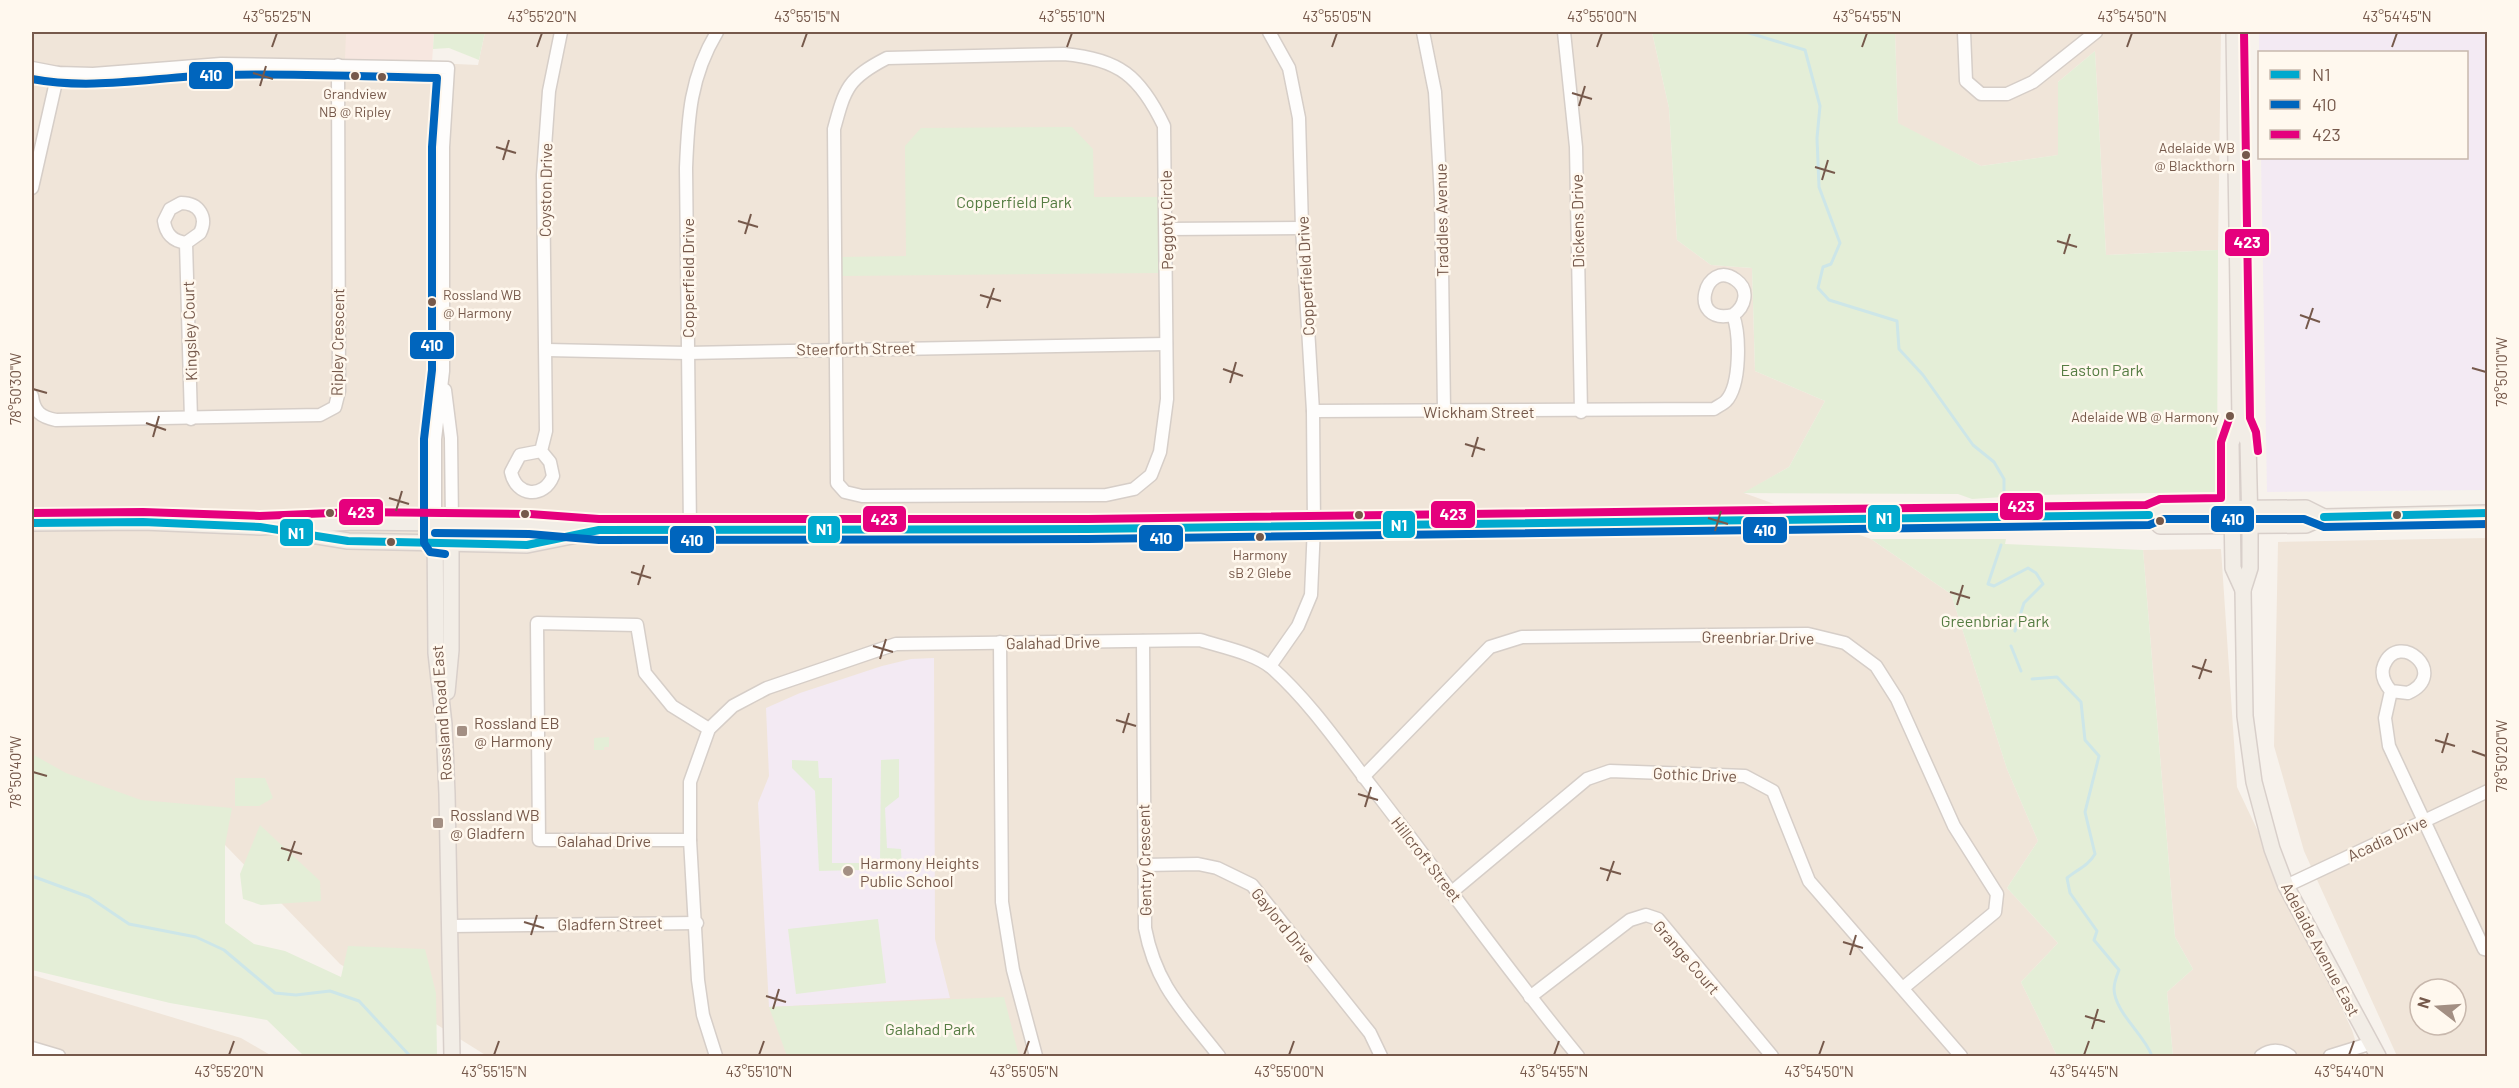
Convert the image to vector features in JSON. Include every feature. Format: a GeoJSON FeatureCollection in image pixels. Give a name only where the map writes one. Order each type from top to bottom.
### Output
{"type":"FeatureCollection","features":[{"type":"Feature","properties":{"kind":"main road","name":"Adelaide Avenue East"},"geometry":{"type":"LineString","coordinates":[[2234,32],[2240,420],[2248,442],[2250,526],[2250,568],[2243,590],[2245,716],[2248,749],[2262,815],[2286,885],[2375,1050]]}},
{"type":"Feature","properties":{"kind":"main road","name":"Adelaide Avenue East"},"geometry":{"type":"LineString","coordinates":[[2240,420],[2230,443],[2233,568],[2243,590]]}},
{"type":"Feature","properties":{"kind":"main road"},"geometry":{"type":"LineString","coordinates":[[32,523],[143,522],[260,527],[355,522],[530,524],[599,530],[1314,526],[1904,520],[2001,516],[2149,515],[2160,509],[2232,508],[2306,508],[2324,517]]}},
{"type":"Feature","properties":{"kind":"main road"},"geometry":{"type":"LineString","coordinates":[[2149,515],[2160,526],[2250,526],[2306,525],[2324,517],[2487,513]]}},
{"type":"Feature","properties":{"kind":"main road","name":"Rossland Road East"},"geometry":{"type":"LineString","coordinates":[[435,523],[436,653],[444,724],[451,926],[452,1056]]}},
{"type":"Feature","properties":{"kind":"main road"},"geometry":{"type":"LineString","coordinates":[[444,724],[451,650],[452,524]]}},
{"type":"Feature","properties":{"kind":"main road"},"geometry":{"type":"LineString","coordinates":[[260,527],[348,541],[527,545],[599,530]]}},
{"type":"Feature","properties":{"kind":"street","name":"Coyston Drive"},"geometry":{"type":"LineString","coordinates":[[541,451],[546,432],[547,350],[543,175],[549,91],[561,32]]}},
{"type":"Feature","properties":{"kind":"street","name":"Copperfield Drive"},"geometry":{"type":"LineString","coordinates":[[690,530],[687,353],[688,108],[702,56],[717,32]]}},
{"type":"Feature","properties":{"kind":"street","name":"Copperfield Drive"},"geometry":{"type":"LineString","coordinates":[[1269,32],[1289,68],[1299,118],[1302,228],[1313,411],[1314,526],[1311,595],[1298,626],[1270,666]]}},
{"type":"Feature","properties":{"kind":"street","name":"Traddles Avenue"},"geometry":{"type":"LineString","coordinates":[[1423,32],[1435,92],[1442,198],[1443,410]]}},
{"type":"Feature","properties":{"kind":"street","name":"Dickens Drive"},"geometry":{"type":"LineString","coordinates":[[1564,32],[1576,147],[1581,412]]}},
{"type":"Feature","properties":{"kind":"street"},"geometry":{"type":"LineString","coordinates":[[1964,32],[1966,81],[1981,94],[2007,94],[2033,82],[2096,32]]}},
{"type":"Feature","properties":{"kind":"street","name":"Peggoty Circle"},"geometry":{"type":"LineString","coordinates":[[1064,54],[1095,57],[1126,73],[1150,96],[1164,126],[1166,344],[1167,399],[1160,452],[1151,476],[1134,489],[1106,495],[862,496],[845,492],[837,483],[834,129],[843,93],[862,71],[887,58],[1064,54]]}},
{"type":"Feature","properties":{"kind":"street"},"geometry":{"type":"LineString","coordinates":[[32,68],[58,74],[93,74],[221,64],[339,65]]}},
{"type":"Feature","properties":{"kind":"street","name":"Rossland Road East"},"geometry":{"type":"LineString","coordinates":[[339,65],[448,68],[443,147],[443,371],[435,439],[435,523]]}},
{"type":"Feature","properties":{"kind":"street","name":"Ripley Crescent"},"geometry":{"type":"LineString","coordinates":[[32,396],[36,411],[44,418],[56,420],[191,419],[329,413],[338,400],[339,65]]}},
{"type":"Feature","properties":{"kind":"street"},"geometry":{"type":"LineString","coordinates":[[32,188],[58,74]]}},
{"type":"Feature","properties":{"kind":"street"},"geometry":{"type":"LineString","coordinates":[[1166,229],[1302,228]]}},
{"type":"Feature","properties":{"kind":"street","name":"Kingsley Court"},"geometry":{"type":"LineString","coordinates":[[186,243],[191,419]]}},
{"type":"Feature","properties":{"kind":"street","name":"Wickham Street"},"geometry":{"type":"LineString","coordinates":[[1313,411],[1581,412],[1714,409],[1727,400],[1735,379],[1738,328],[1733,315]]}},
{"type":"Feature","properties":{"kind":"street","name":"Steerforth Street"},"geometry":{"type":"LineString","coordinates":[[547,350],[687,353],[837,348],[1166,344]]}},
{"type":"Feature","properties":{"kind":"street","name":"Rossland Road East"},"geometry":{"type":"LineString","coordinates":[[443,371],[451,438],[452,524]]}},
{"type":"Feature","properties":{"kind":"street","name":"Galahad Drive"},"geometry":{"type":"LineString","coordinates":[[690,840],[539,840],[537,623],[637,625],[645,673],[672,706],[710,729]]}},
{"type":"Feature","properties":{"kind":"street","name":"Greenbriar Drive"},"geometry":{"type":"LineString","coordinates":[[1363,777],[1490,647],[1522,637],[1808,634],[1845,643],[1876,666],[1898,699],[1954,825],[1997,894],[1995,912],[1904,988]]}},
{"type":"Feature","properties":{"kind":"street","name":"Galahad Drive"},"geometry":{"type":"LineString","coordinates":[[716,1056],[703,1015],[690,840],[690,782],[710,729],[733,706],[767,688],[896,644],[1200,640],[1233,650],[1270,666]]}},
{"type":"Feature","properties":{"kind":"street","name":"Gentry Crescent"},"geometry":{"type":"LineString","coordinates":[[1143,641],[1145,928],[1156,972],[1164,986],[1219,1056]]}},
{"type":"Feature","properties":{"kind":"street"},"geometry":{"type":"LineString","coordinates":[[1000,642],[1002,902],[1013,970],[1036,1056]]}},
{"type":"Feature","properties":{"kind":"street","name":"Hillcroft Street"},"geometry":{"type":"LineString","coordinates":[[1270,666],[1304,701],[1453,891],[1530,997],[1578,1056]]}},
{"type":"Feature","properties":{"kind":"street"},"geometry":{"type":"LineString","coordinates":[[2391,691],[2385,718],[2389,746],[2484,949],[2487,950]]}},
{"type":"Feature","properties":{"kind":"street","name":"Gothic Drive"},"geometry":{"type":"LineString","coordinates":[[1453,891],[1587,778],[1610,771],[1745,776],[1773,791],[1809,880],[1961,1056]]}},
{"type":"Feature","properties":{"kind":"street","name":"Acadia Drive"},"geometry":{"type":"LineString","coordinates":[[2286,885],[2487,791]]}},
{"type":"Feature","properties":{"kind":"street","name":"Gaylord Drive"},"geometry":{"type":"LineString","coordinates":[[1144,865],[1198,864],[1217,868],[1252,885],[1370,1033],[1381,1056]]}},
{"type":"Feature","properties":{"kind":"street","name":"Grange Court"},"geometry":{"type":"LineString","coordinates":[[1530,997],[1630,920],[1646,915],[1658,919],[1772,1056]]}},
{"type":"Feature","properties":{"kind":"street","name":"Gladfern Street"},"geometry":{"type":"LineString","coordinates":[[451,926],[696,923]]}},
{"type":"Feature","properties":{"kind":"street"},"geometry":{"type":"LineString","coordinates":[[32,1048],[59,1056]]}},
{"type":"Feature","properties":{"kind":"street"},"geometry":{"type":"LineString","coordinates":[[2261,1056],[2272,1050],[2290,1056]]}},
{"type":"Feature","properties":{"kind":"street"},"geometry":{"type":"LineString","coordinates":[[2330,1056],[2375,1050]]}},
{"type":"Feature","properties":{"kind":"shaded area"},"geometry":{"type":"Polygon","coordinates":[[[32,32],[346,32],[346,59],[478,65],[485,32],[1652,32],[1669,108],[1677,240],[1711,265],[1752,268],[1755,371],[1825,401],[1789,467],[1744,493],[1871,539],[1951,594],[2007,769],[2038,841],[2007,888],[2058,943],[2021,982],[2057,1056],[487,1056],[340,964],[225,845],[32,760],[32,32]]]}},
{"type":"Feature","properties":{"kind":"shaded area"},"geometry":{"type":"Polygon","coordinates":[[[346,32],[434,32],[432,62],[345,59],[346,32]]]}},
{"type":"Feature","properties":{"kind":"shaded area"},"geometry":{"type":"Polygon","coordinates":[[[1895,32],[2221,32],[2218,250],[2106,255],[2095,51],[2058,82],[2059,155],[1981,166],[1898,124],[1895,32]]]}},
{"type":"Feature","properties":{"kind":"shaded area"},"geometry":{"type":"Polygon","coordinates":[[[2259,32],[2487,32],[2487,490],[2267,492],[2261,159],[2468,159],[2468,51],[2259,51],[2259,32]]]}},
{"type":"Feature","properties":{"kind":"shaded area"},"geometry":{"type":"Polygon","coordinates":[[[2487,538],[2487,1056],[2397,1056],[2304,851],[2274,746],[2278,542],[2487,538]]]}},
{"type":"Feature","properties":{"kind":"shaded area"},"geometry":{"type":"Polygon","coordinates":[[[2221,549],[2237,787],[2352,1030],[2360,1056],[2173,1056],[2167,992],[2193,969],[2175,937],[2143,550],[2221,549]]]}},
{"type":"Feature","properties":{"kind":"shaded area","name":"Harmony Heights Public School"},"geometry":{"type":"Polygon","coordinates":[[[934,658],[935,939],[950,998],[769,1007],[758,803],[769,776],[766,708],[800,693],[882,666],[911,659],[934,658]]]}},
{"type":"Feature","properties":{"kind":"shaded area"},"geometry":{"type":"Polygon","coordinates":[[[32,975],[241,1038],[272,1056],[32,1056],[32,975]]]}},
{"type":"Feature","properties":{"kind":"green space"},"geometry":{"type":"Polygon","coordinates":[[[434,32],[485,32],[479,60],[449,48],[433,49],[434,32]]]}},
{"type":"Feature","properties":{"kind":"green space","name":"Easton Park"},"geometry":{"type":"Polygon","coordinates":[[[1652,32],[1895,32],[1898,123],[1981,166],[2058,155],[2058,82],[2095,51],[2106,255],[2218,250],[2217,490],[2214,492],[2034,495],[1972,499],[1958,494],[1743,493],[1789,467],[1825,401],[1755,371],[1752,268],[1711,265],[1677,240],[1669,108],[1652,32]]]}},
{"type":"Feature","properties":{"kind":"green space","name":"Copperfield Park"},"geometry":{"type":"Polygon","coordinates":[[[1072,127],[1093,149],[1094,197],[1158,197],[1159,273],[841,276],[841,257],[906,256],[905,146],[921,128],[1072,127]]]}},
{"type":"Feature","properties":{"kind":"green space","name":"Greenbriar Park"},"geometry":{"type":"Polygon","coordinates":[[[1871,539],[2006,539],[2005,544],[2143,550],[2175,937],[2193,969],[2167,992],[2173,1056],[2057,1056],[2021,982],[2058,943],[2007,888],[2038,841],[2007,769],[1951,594],[1871,539]]]}},
{"type":"Feature","properties":{"kind":"green space"},"geometry":{"type":"Polygon","coordinates":[[[609,737],[609,747],[604,747],[604,750],[594,750],[594,738],[609,737]]]}},
{"type":"Feature","properties":{"kind":"green space"},"geometry":{"type":"Polygon","coordinates":[[[32,754],[66,773],[141,800],[232,808],[225,845],[225,923],[254,944],[285,951],[341,977],[348,946],[425,949],[436,993],[437,1056],[304,1056],[267,1020],[170,1003],[32,970],[32,754]]]}},
{"type":"Feature","properties":{"kind":"green space"},"geometry":{"type":"Polygon","coordinates":[[[899,759],[899,797],[885,808],[887,848],[901,849],[902,869],[819,871],[815,791],[792,768],[792,760],[818,761],[819,778],[832,778],[832,863],[880,863],[881,760],[899,759]]]}},
{"type":"Feature","properties":{"kind":"green space"},"geometry":{"type":"Polygon","coordinates":[[[235,778],[265,778],[273,798],[259,806],[235,806],[235,778]]]}},
{"type":"Feature","properties":{"kind":"green space"},"geometry":{"type":"Polygon","coordinates":[[[260,825],[320,881],[321,901],[261,905],[243,899],[240,874],[260,825]]]}},
{"type":"Feature","properties":{"kind":"green space"},"geometry":{"type":"Polygon","coordinates":[[[878,919],[886,983],[796,994],[788,929],[878,919]]]}},
{"type":"Feature","properties":{"kind":"green space","name":"Galahad Park"},"geometry":{"type":"Polygon","coordinates":[[[1004,997],[1019,1056],[787,1056],[769,1007],[1004,997]]]}},
{"type":"Feature","properties":{"kind":"waterway"},"geometry":{"type":"LineString","coordinates":[[1746,32],[1805,50],[1820,106],[1817,138],[1819,187],[1840,243],[1831,264],[1823,267],[1818,288],[1829,300],[1897,321],[1899,349],[1923,375],[1973,445],[1994,462],[2004,479],[2004,496]]}},
{"type":"Feature","properties":{"kind":"waterway"},"geometry":{"type":"LineString","coordinates":[[2001,545],[1988,584],[1994,586],[2028,568],[2036,573],[2043,584],[2024,603],[2015,631]]}},
{"type":"Feature","properties":{"kind":"waterway"},"geometry":{"type":"LineString","coordinates":[[2011,646],[2021,671]]}},
{"type":"Feature","properties":{"kind":"waterway"},"geometry":{"type":"LineString","coordinates":[[2032,679],[2057,677],[2081,702],[2085,740],[2099,756],[2085,812],[2095,854],[2067,878],[2070,893],[2097,931],[2094,940],[2119,970],[2114,989],[2119,1006],[2152,1056]]}},
{"type":"Feature","properties":{"kind":"waterway"},"geometry":{"type":"LineString","coordinates":[[32,876],[89,897],[129,924],[196,937],[224,950],[275,993],[296,995],[330,991],[359,1001],[410,1056]]}},
{"type":"Feature","properties":{"kind":"transit line","name":"423"},"geometry":{"type":"LineString","coordinates":[[2244,32],[2250,418],[2256,432],[2258,451]]}},
{"type":"Feature","properties":{"kind":"transit line","name":"410"},"geometry":{"type":"LineString","coordinates":[[32,79],[79,84],[249,75],[437,78],[432,147],[432,370],[424,439],[424,543],[430,552],[445,554]]}},
{"type":"Feature","properties":{"kind":"transit line","name":"423"},"geometry":{"type":"LineString","coordinates":[[32,513],[143,512],[260,516],[355,512],[530,514],[599,519],[1088,519],[2146,505],[2160,499],[2221,498],[2221,442],[2230,416]]}},
{"type":"Feature","properties":{"kind":"transit line","name":"N1"},"geometry":{"type":"LineString","coordinates":[[2324,517],[2488,513]]}},
{"type":"Feature","properties":{"kind":"transit line","name":"N1"},"geometry":{"type":"LineString","coordinates":[[32,523],[143,522],[260,527],[348,541],[527,545],[599,530],[1088,529],[2149,515]]}},
{"type":"Feature","properties":{"kind":"transit line","name":"410"},"geometry":{"type":"LineString","coordinates":[[435,533],[529,534],[599,540],[1088,539],[2149,525],[2164,519],[2304,519],[2324,527],[2488,524]]}},
{"type":"Feature","properties":{"kind":"place","name":"Grandview NB @ Ripley"},"geometry":{"type":"Point","coordinates":[355,76]}},
{"type":"Feature","properties":{"kind":"place","name":"Adelaide WB @ Blackthorn"},"geometry":{"type":"Point","coordinates":[2246,155]}},
{"type":"Feature","properties":{"kind":"place","name":"Rossland WB @ Harmony"},"geometry":{"type":"Point","coordinates":[432,302]}},
{"type":"Feature","properties":{"kind":"place","name":"Adelaide WB @ Harmony"},"geometry":{"type":"Point","coordinates":[2230,416]}},
{"type":"Feature","properties":{"kind":"place","name":"Harmony sB 2 Glebe"},"geometry":{"type":"Point","coordinates":[1260,537]}},
{"type":"Feature","properties":{"kind":"place","name":"Rossland EB @ Harmony"},"geometry":{"type":"Point","coordinates":[462,731]}},
{"type":"Feature","properties":{"kind":"place","name":"Rossland WB @ Gladfern"},"geometry":{"type":"Point","coordinates":[438,823]}},
{"type":"Feature","properties":{"kind":"place","name":"Harmony Heights Public School"},"geometry":{"type":"Point","coordinates":[848,871]}}]}
